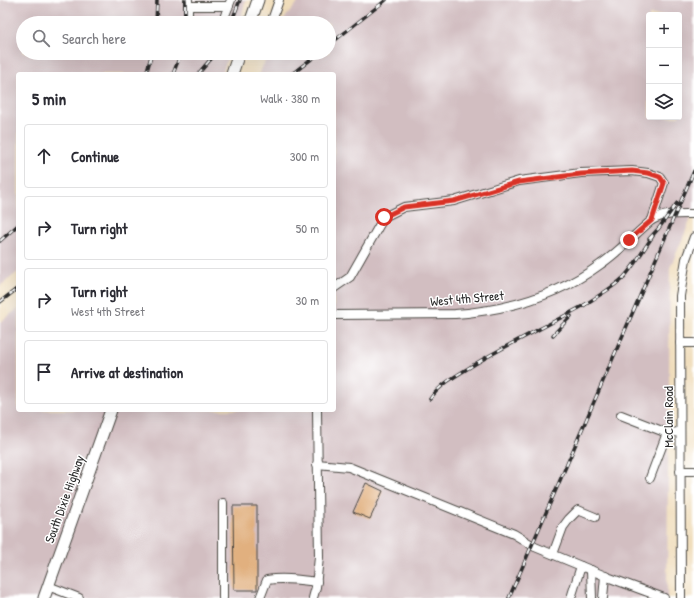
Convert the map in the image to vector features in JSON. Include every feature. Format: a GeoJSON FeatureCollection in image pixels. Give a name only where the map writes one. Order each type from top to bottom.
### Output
{"type":"FeatureCollection","features":[{"type":"Feature","properties":{"kind":"main road"},"geometry":{"type":"LineString","coordinates":[[252,16],[258,0]]}},
{"type":"Feature","properties":{"kind":"main road"},"geometry":{"type":"LineString","coordinates":[[233,72],[237,60]]}},
{"type":"Feature","properties":{"kind":"main road","name":"South Dixie Highway"},"geometry":{"type":"LineString","coordinates":[[44,598],[110,412]]}},
{"type":"Feature","properties":{"kind":"street"},"geometry":{"type":"LineString","coordinates":[[273,16],[278,0]]}},
{"type":"Feature","properties":{"kind":"street"},"geometry":{"type":"LineString","coordinates":[[188,16],[188,3],[230,3],[225,16]]}},
{"type":"Feature","properties":{"kind":"street"},"geometry":{"type":"LineString","coordinates":[[336,287],[350,277],[384,217],[392,212],[404,207],[454,201],[519,182],[581,174],[632,171],[648,173],[660,177],[664,183],[652,220]]}},
{"type":"Feature","properties":{"kind":"street","name":"West 4th Street"},"geometry":{"type":"LineString","coordinates":[[336,315],[455,314],[511,306],[543,296],[582,277],[602,264],[652,220],[668,215],[694,214]]}},
{"type":"Feature","properties":{"kind":"street","name":"McClain Road"},"geometry":{"type":"LineString","coordinates":[[681,598],[679,311],[681,287],[686,259],[694,237]]}},
{"type":"Feature","properties":{"kind":"street"},"geometry":{"type":"LineString","coordinates":[[680,343],[694,343]]}},
{"type":"Feature","properties":{"kind":"street"},"geometry":{"type":"LineString","coordinates":[[314,598],[319,557],[317,412]]}},
{"type":"Feature","properties":{"kind":"street"},"geometry":{"type":"LineString","coordinates":[[621,415],[667,433],[680,432]]}},
{"type":"Feature","properties":{"kind":"street"},"geometry":{"type":"LineString","coordinates":[[650,478],[667,433]]}},
{"type":"Feature","properties":{"kind":"street"},"geometry":{"type":"LineString","coordinates":[[317,464],[349,467],[514,534],[535,547],[605,576],[664,598]]}},
{"type":"Feature","properties":{"kind":"street"},"geometry":{"type":"LineString","coordinates":[[680,471],[694,471]]}},
{"type":"Feature","properties":{"kind":"street"},"geometry":{"type":"LineString","coordinates":[[222,598],[223,503]]}},
{"type":"Feature","properties":{"kind":"street"},"geometry":{"type":"LineString","coordinates":[[553,554],[563,528],[578,510],[595,517]]}},
{"type":"Feature","properties":{"kind":"street"},"geometry":{"type":"LineString","coordinates":[[571,598],[581,566]]}},
{"type":"Feature","properties":{"kind":"street"},"geometry":{"type":"LineString","coordinates":[[591,570],[592,598]]}},
{"type":"Feature","properties":{"kind":"street"},"geometry":{"type":"LineString","coordinates":[[603,598],[605,576]]}},
{"type":"Feature","properties":{"kind":"street"},"geometry":{"type":"LineString","coordinates":[[260,598],[268,580],[301,580],[316,582]]}},
{"type":"Feature","properties":{"kind":"street"},"geometry":{"type":"LineString","coordinates":[[48,586],[79,598]]}},
{"type":"Feature","properties":{"kind":"shaded area"},"geometry":{"type":"Polygon","coordinates":[[[0,0],[246,0],[241,16],[16,16],[16,60],[227,60],[223,72],[16,72],[16,274],[0,286],[0,0]]]}},
{"type":"Feature","properties":{"kind":"shaded area"},"geometry":{"type":"Polygon","coordinates":[[[300,0],[694,0],[694,212],[670,268],[667,598],[0,598],[0,322],[16,310],[16,412],[336,412],[336,72],[260,72],[266,60],[336,60],[336,16],[287,16],[300,0]]]}},
{"type":"Feature","properties":{"kind":"building"},"geometry":{"type":"Polygon","coordinates":[[[366,483],[383,491],[370,519],[353,512],[366,483]]]}},
{"type":"Feature","properties":{"kind":"building"},"geometry":{"type":"Polygon","coordinates":[[[233,506],[257,506],[257,590],[234,590],[233,506]]]}},
{"type":"Feature","properties":{"kind":"railway"},"geometry":{"type":"LineString","coordinates":[[156,16],[157,0]]}},
{"type":"Feature","properties":{"kind":"railway"},"geometry":{"type":"LineString","coordinates":[[185,0],[185,16]]}},
{"type":"Feature","properties":{"kind":"railway"},"geometry":{"type":"LineString","coordinates":[[234,16],[240,0]]}},
{"type":"Feature","properties":{"kind":"railway"},"geometry":{"type":"LineString","coordinates":[[336,39],[386,0]]}},
{"type":"Feature","properties":{"kind":"railway"},"geometry":{"type":"LineString","coordinates":[[147,72],[150,60]]}},
{"type":"Feature","properties":{"kind":"railway"},"geometry":{"type":"LineString","coordinates":[[174,72],[178,60]]}},
{"type":"Feature","properties":{"kind":"railway"},"geometry":{"type":"LineString","coordinates":[[200,72],[210,60]]}},
{"type":"Feature","properties":{"kind":"railway"},"geometry":{"type":"LineString","coordinates":[[295,72],[310,60]]}},
{"type":"Feature","properties":{"kind":"railway"},"geometry":{"type":"LineString","coordinates":[[509,598],[694,171]]}},
{"type":"Feature","properties":{"kind":"railway"},"geometry":{"type":"LineString","coordinates":[[649,239],[677,203]]}},
{"type":"Feature","properties":{"kind":"railway"},"geometry":{"type":"LineString","coordinates":[[0,241],[16,227]]}},
{"type":"Feature","properties":{"kind":"railway"},"geometry":{"type":"LineString","coordinates":[[583,306],[624,277],[653,236]]}},
{"type":"Feature","properties":{"kind":"railway"},"geometry":{"type":"LineString","coordinates":[[0,302],[16,290]]}},
{"type":"Feature","properties":{"kind":"railway"},"geometry":{"type":"LineString","coordinates":[[430,399],[439,388],[475,364],[588,303]]}},
{"type":"Feature","properties":{"kind":"railway"},"geometry":{"type":"LineString","coordinates":[[553,335],[571,316]]}},
{"type":"Feature","properties":{"kind":"route"},"geometry":{"type":"LineString","coordinates":[[384,217],[404,207],[454,201],[519,182],[581,174],[632,171],[648,173],[660,177],[664,183],[652,220],[629,240]]}}]}
